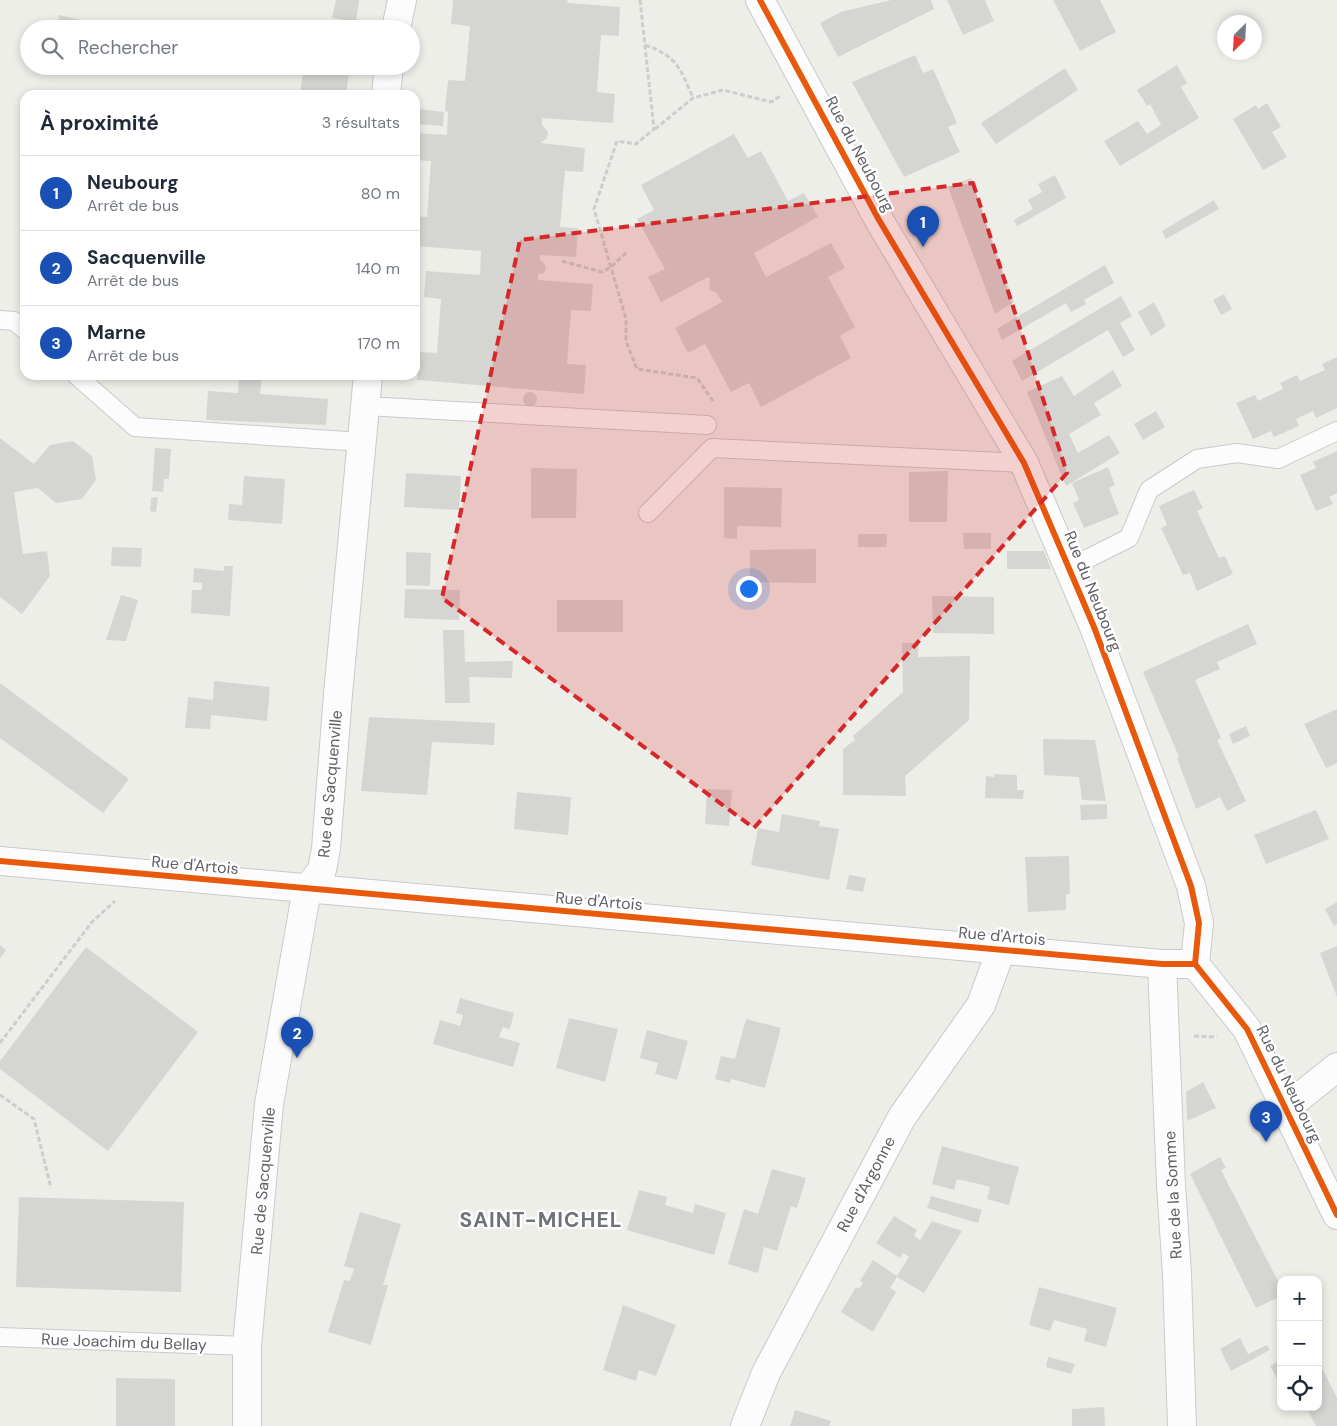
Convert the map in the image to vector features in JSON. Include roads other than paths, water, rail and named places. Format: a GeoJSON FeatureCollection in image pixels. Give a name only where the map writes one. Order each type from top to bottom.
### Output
{"type":"FeatureCollection","features":[{"type":"Feature","properties":{"kind":"street"},"geometry":{"type":"LineString","coordinates":[[398,20],[402,0]]}},
{"type":"Feature","properties":{"kind":"street","name":"Rue du Neubourg"},"geometry":{"type":"LineString","coordinates":[[760,0],[805,80],[879,220],[1024,463],[1094,627],[1191,886],[1199,923],[1195,964],[1247,1029],[1337,1214]]}},
{"type":"Feature","properties":{"kind":"street"},"geometry":{"type":"LineString","coordinates":[[387,90],[388,75]]}},
{"type":"Feature","properties":{"kind":"street","name":"Rue de Sacquenville"},"geometry":{"type":"LineString","coordinates":[[247,1426],[247,1346],[269,1104],[308,889],[322,870],[326,849],[338,694],[368,380]]}},
{"type":"Feature","properties":{"kind":"street","name":"Rue d'Artois"},"geometry":{"type":"LineString","coordinates":[[0,861],[1162,964],[1195,964]]}},
{"type":"Feature","properties":{"kind":"street","name":"Rue d'Argonne"},"geometry":{"type":"LineString","coordinates":[[745,1426],[766,1373],[902,1117],[980,1005],[1001,950]]}},
{"type":"Feature","properties":{"kind":"street","name":"Rue de la Somme"},"geometry":{"type":"LineString","coordinates":[[1162,964],[1171,1185],[1177,1274],[1182,1426]]}},
{"type":"Feature","properties":{"kind":"street"},"geometry":{"type":"LineString","coordinates":[[1286,1108],[1337,1067]]}},
{"type":"Feature","properties":{"kind":"lane"},"geometry":{"type":"LineString","coordinates":[[0,320],[14,321],[20,326]]}},
{"type":"Feature","properties":{"kind":"lane"},"geometry":{"type":"LineString","coordinates":[[82,380],[135,427],[362,442]]}},
{"type":"Feature","properties":{"kind":"lane"},"geometry":{"type":"LineString","coordinates":[[366,406],[707,426]]}},
{"type":"Feature","properties":{"kind":"lane"},"geometry":{"type":"LineString","coordinates":[[1069,568],[1129,538],[1150,490],[1197,459],[1237,453],[1278,459],[1337,431]]}},
{"type":"Feature","properties":{"kind":"lane"},"geometry":{"type":"LineString","coordinates":[[648,513],[712,448],[1024,463]]}},
{"type":"Feature","properties":{"kind":"lane","name":"Rue Joachim du Bellay"},"geometry":{"type":"LineString","coordinates":[[0,1337],[247,1346]]}},
{"type":"Feature","properties":{"kind":"place","name":"Neubourg"},"geometry":{"type":"Point","coordinates":[923,247]}},
{"type":"Feature","properties":{"kind":"place","name":"Sacquenville"},"geometry":{"type":"Point","coordinates":[297,1058]}},
{"type":"Feature","properties":{"kind":"place","name":"Marne"},"geometry":{"type":"Point","coordinates":[1266,1142]}},
{"type":"Feature","properties":{"kind":"district","name":"SAINT-MICHEL"},"geometry":{"type":"Point","coordinates":[541,1220]}}]}
